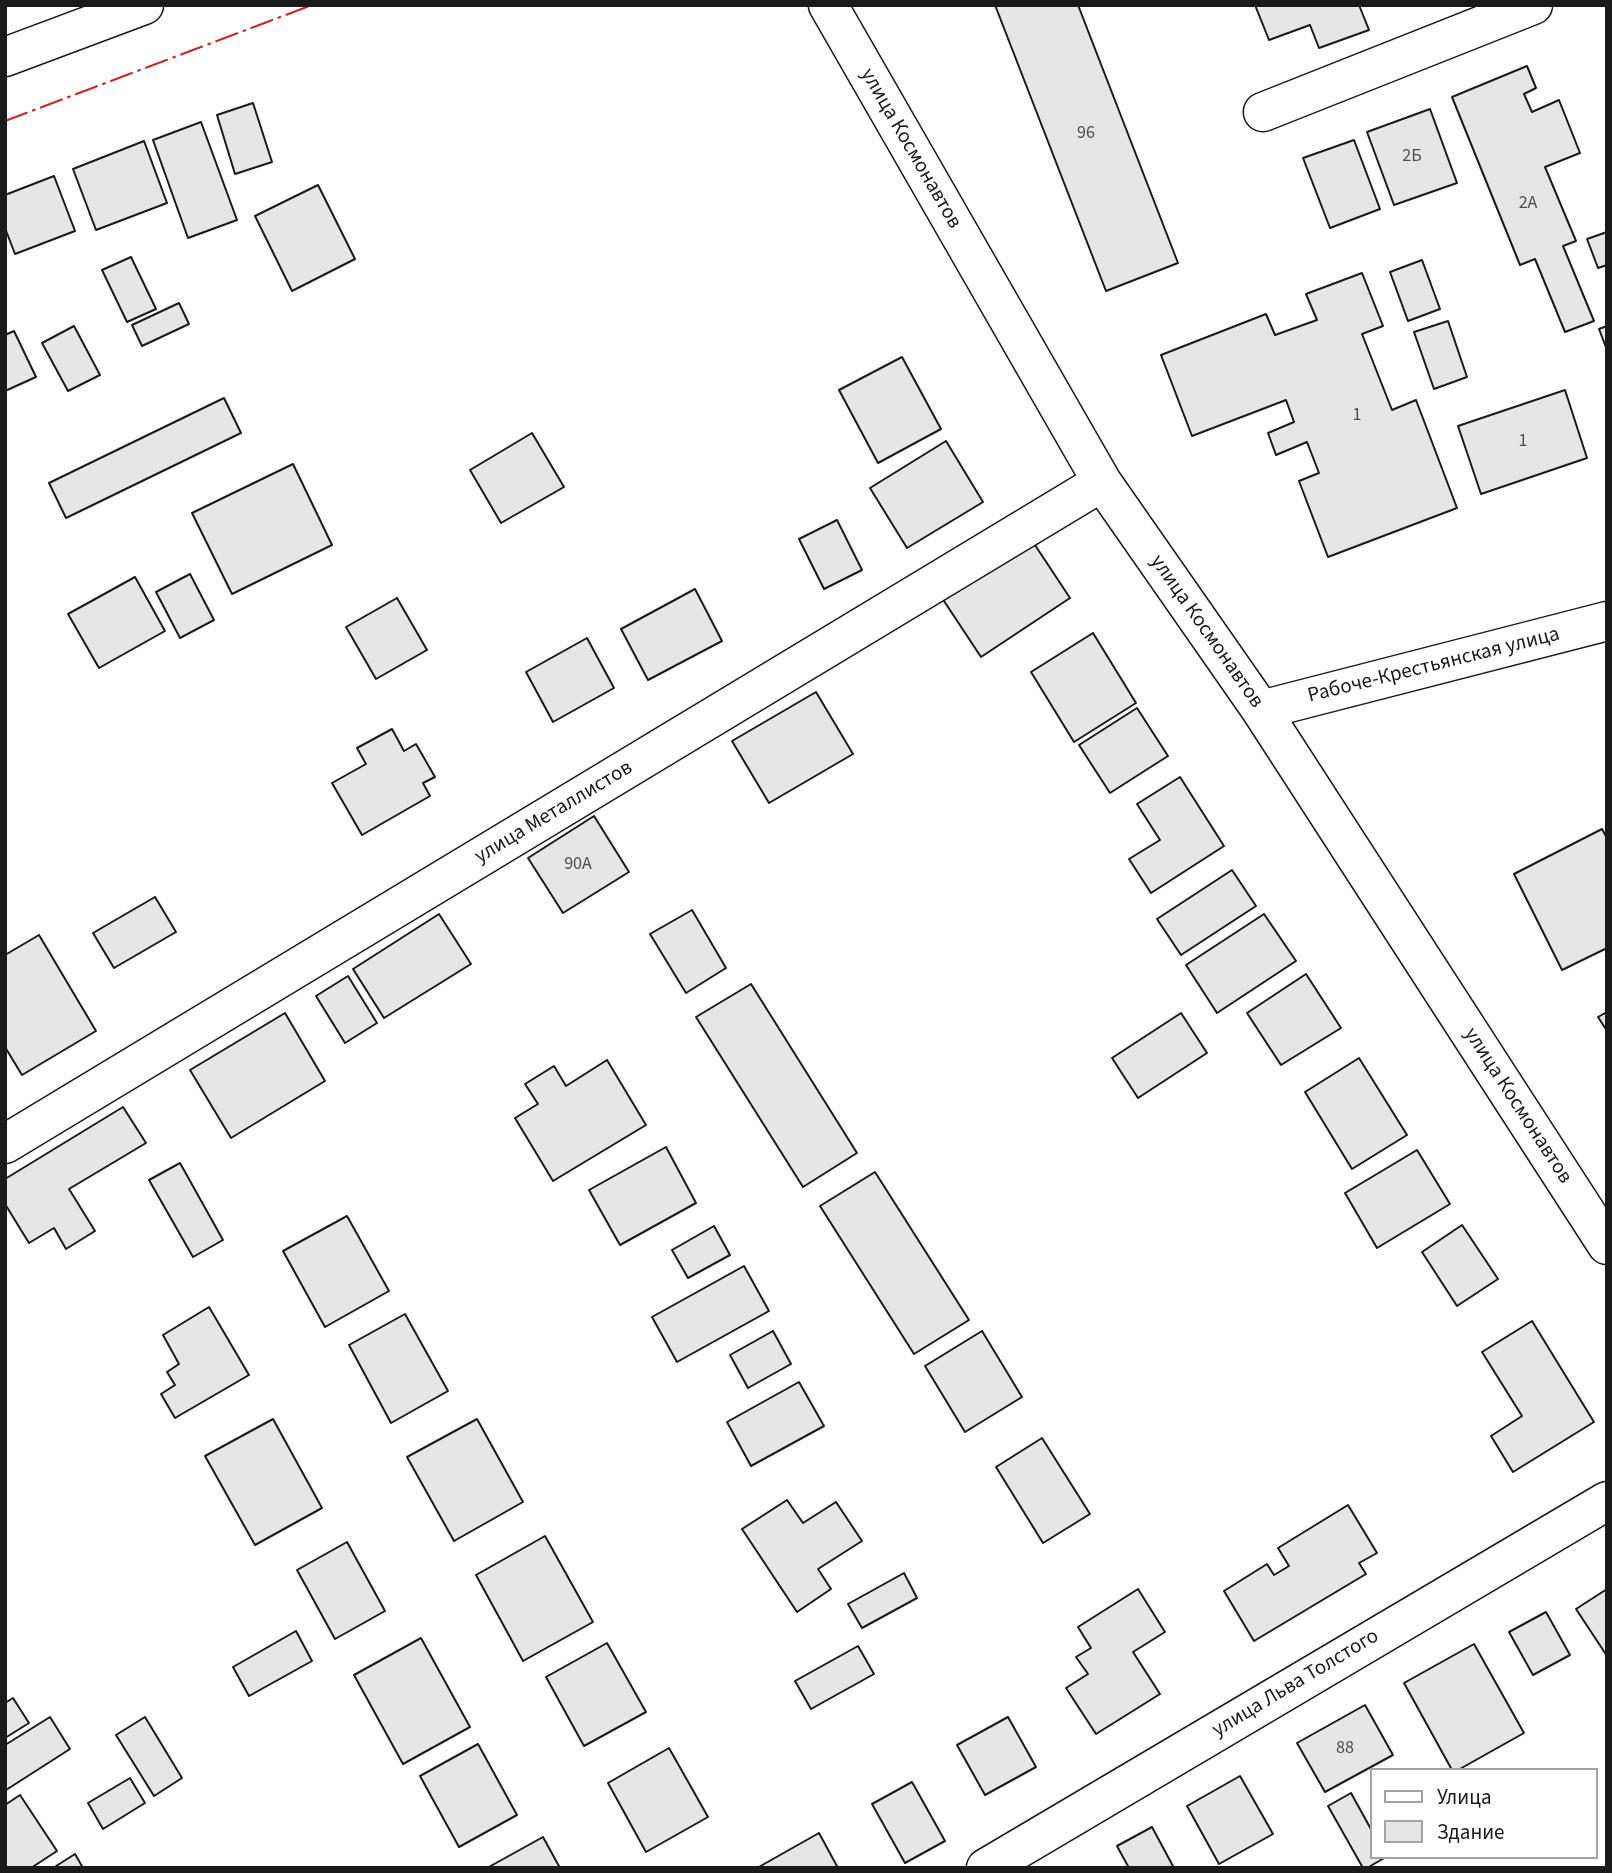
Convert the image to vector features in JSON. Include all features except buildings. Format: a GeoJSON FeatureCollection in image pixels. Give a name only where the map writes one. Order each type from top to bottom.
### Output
{"type":"FeatureCollection","features":[{"type":"Feature","properties":{"kind":"street"},"geometry":{"type":"LineString","coordinates":[[5,57],[144,5]]}},
{"type":"Feature","properties":{"kind":"street","name":"улица Космонавтов"},"geometry":{"type":"LineString","coordinates":[[828,5],[1102,482],[1261,710],[1607,1245]]}},
{"type":"Feature","properties":{"kind":"street"},"geometry":{"type":"LineString","coordinates":[[1262,112],[1533,5]]}},
{"type":"Feature","properties":{"kind":"street","name":"улица Металлистов"},"geometry":{"type":"LineString","coordinates":[[5,1144],[1102,482]]}},
{"type":"Feature","properties":{"kind":"street","name":"Рабоче-Крестьянская улица"},"geometry":{"type":"LineString","coordinates":[[1261,710],[1607,621]]}},
{"type":"Feature","properties":{"kind":"street","name":"улица Льва Толстого"},"geometry":{"type":"LineString","coordinates":[[986,1868],[1607,1501]]}},
{"type":"Feature","properties":{"kind":"power"},"geometry":{"type":"LineString","coordinates":[[5,121],[312,5]]}}]}
